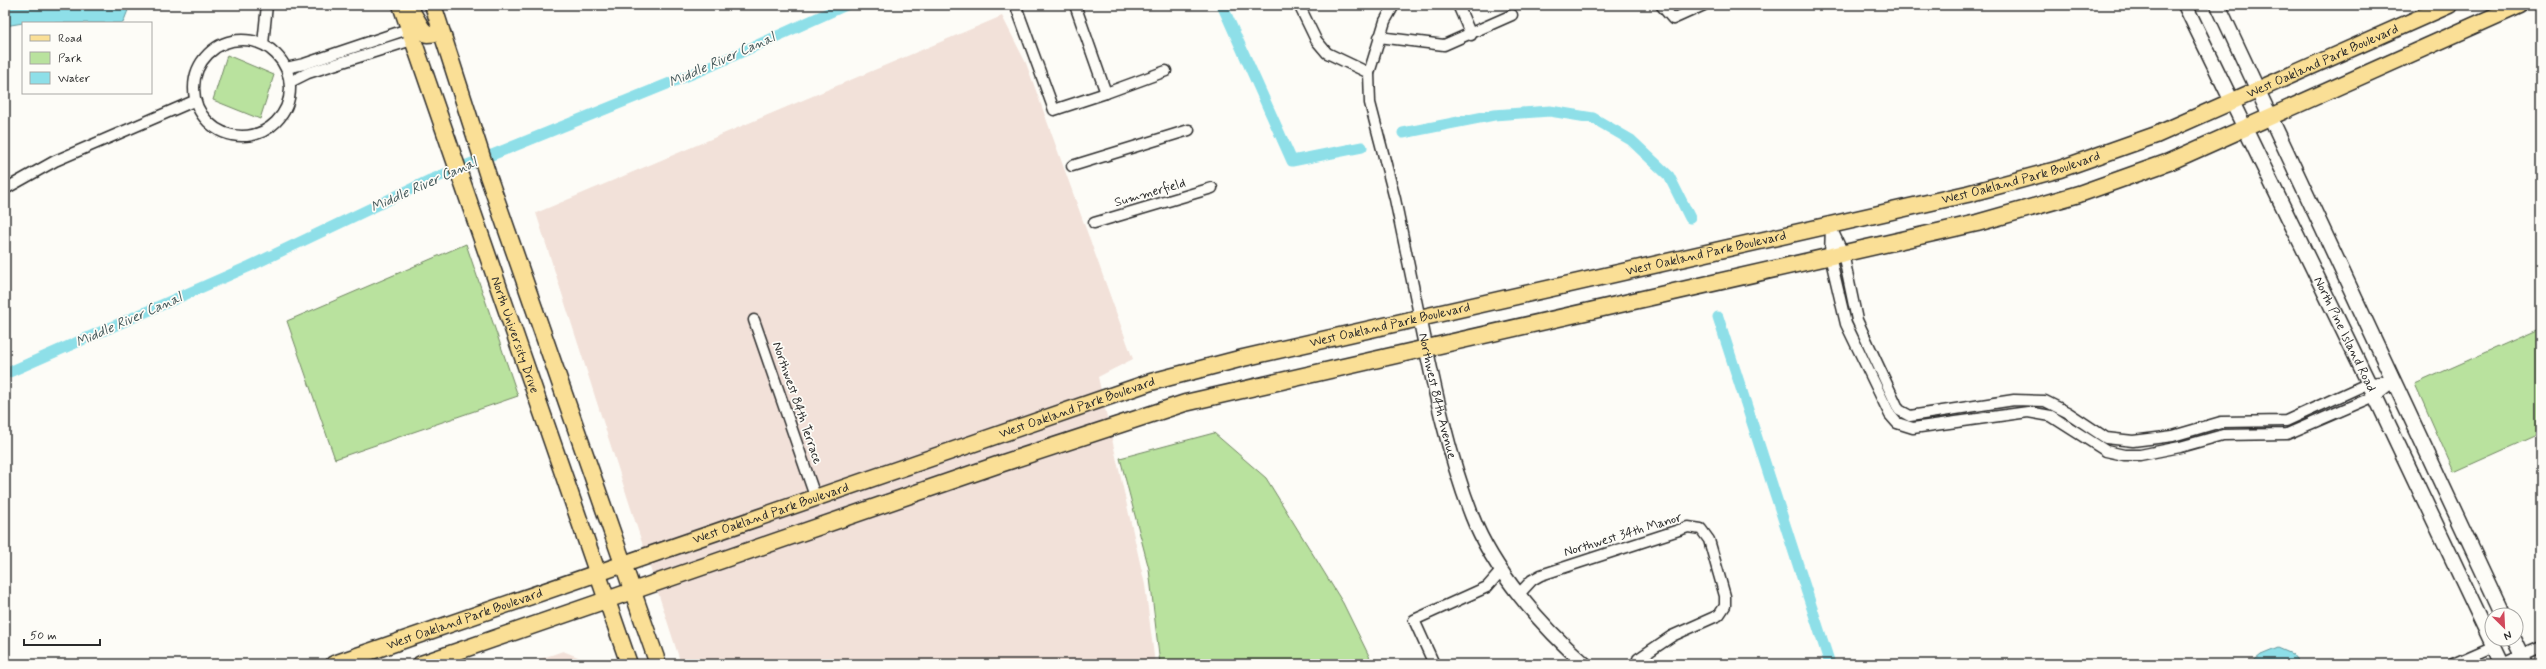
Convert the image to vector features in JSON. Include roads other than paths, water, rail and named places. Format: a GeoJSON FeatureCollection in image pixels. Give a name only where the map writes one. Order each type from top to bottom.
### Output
{"type":"FeatureCollection","features":[{"type":"Feature","properties":{"kind":"main road","name":"North University Drive"},"geometry":{"type":"LineString","coordinates":[[401,5],[629,664]]}},
{"type":"Feature","properties":{"kind":"main road"},"geometry":{"type":"LineString","coordinates":[[408,5],[422,29],[427,34],[442,33]]}},
{"type":"Feature","properties":{"kind":"main road","name":"North University Drive"},"geometry":{"type":"LineString","coordinates":[[433,5],[487,173],[658,664]]}},
{"type":"Feature","properties":{"kind":"main road","name":"North Pine Island Road"},"geometry":{"type":"LineString","coordinates":[[2185,5],[2234,102],[2484,625]]}},
{"type":"Feature","properties":{"kind":"main road","name":"North Pine Island Road"},"geometry":{"type":"LineString","coordinates":[[2218,5],[2499,607]]}},
{"type":"Feature","properties":{"kind":"main road","name":"West Oakland Park Boulevard"},"geometry":{"type":"LineString","coordinates":[[334,664],[624,564],[815,496],[1151,382],[1220,364],[1968,194],[2060,169],[2149,138],[2234,102],[2449,5]]}},
{"type":"Feature","properties":{"kind":"main road"},"geometry":{"type":"LineString","coordinates":[[421,664],[1143,416],[1230,392],[1977,223],[2079,194],[2169,162],[2520,5]]}},
{"type":"Feature","properties":{"kind":"main road","name":"North Pine Island Road"},"geometry":{"type":"LineString","coordinates":[[2494,647],[2502,664]]}},
{"type":"Feature","properties":{"kind":"main road"},"geometry":{"type":"LineString","coordinates":[[2518,647],[2524,660]]}},
{"type":"Feature","properties":{"kind":"street"},"geometry":{"type":"LineString","coordinates":[[263,44],[267,5]]}},
{"type":"Feature","properties":{"kind":"street"},"geometry":{"type":"LineString","coordinates":[[1075,5],[1106,93]]}},
{"type":"Feature","properties":{"kind":"street"},"geometry":{"type":"LineString","coordinates":[[1300,5],[1316,40],[1327,53],[1369,73]]}},
{"type":"Feature","properties":{"kind":"street","name":"Northwest 84th Avenue"},"geometry":{"type":"LineString","coordinates":[[1394,5],[1384,21],[1369,73],[1370,102],[1395,199],[1426,347],[1456,470],[1484,542],[1501,571],[1561,643],[1585,664]]}},
{"type":"Feature","properties":{"kind":"street"},"geometry":{"type":"LineString","coordinates":[[1458,5],[1471,35]]}},
{"type":"Feature","properties":{"kind":"street"},"geometry":{"type":"LineString","coordinates":[[1661,5],[1673,19],[1702,5]]}},
{"type":"Feature","properties":{"kind":"street"},"geometry":{"type":"LineString","coordinates":[[1016,9],[1054,110],[1166,71]]}},
{"type":"Feature","properties":{"kind":"street"},"geometry":{"type":"LineString","coordinates":[[1379,37],[1444,45],[1471,35],[1512,15]]}},
{"type":"Feature","properties":{"kind":"street"},"geometry":{"type":"LineString","coordinates":[[286,68],[410,34]]}},
{"type":"Feature","properties":{"kind":"street"},"geometry":{"type":"LineString","coordinates":[[290,82],[308,73],[410,34]]}},
{"type":"Feature","properties":{"kind":"street"},"geometry":{"type":"LineString","coordinates":[[237,40],[250,40],[263,44],[280,58],[286,68],[290,82],[287,106],[281,117],[272,125],[250,136],[238,136],[216,129],[206,121],[194,101],[193,86],[195,72],[202,59],[212,49],[224,43],[237,40]]}},
{"type":"Feature","properties":{"kind":"street"},"geometry":{"type":"LineString","coordinates":[[5,189],[55,161],[194,101]]}},
{"type":"Feature","properties":{"kind":"street"},"geometry":{"type":"LineString","coordinates":[[1072,166],[1189,130]]}},
{"type":"Feature","properties":{"kind":"street","name":"Summerfield"},"geometry":{"type":"LineString","coordinates":[[1094,223],[1212,188]]}},
{"type":"Feature","properties":{"kind":"street"},"geometry":{"type":"LineString","coordinates":[[1831,226],[1846,324],[1890,415],[1897,423],[1913,428],[2028,412],[2052,416],[2106,451],[2124,455],[2140,454],[2180,447],[2223,435],[2287,434],[2372,389]]}},
{"type":"Feature","properties":{"kind":"street"},"geometry":{"type":"LineString","coordinates":[[1836,255],[1857,320],[1898,410],[1910,416],[2014,400],[2045,401],[2068,412],[2106,438],[2133,441],[2173,436],[2220,422],[2286,421],[2394,380]]}},
{"type":"Feature","properties":{"kind":"street","name":"Northwest 84th Terrace"},"geometry":{"type":"LineString","coordinates":[[754,320],[815,496]]}},
{"type":"Feature","properties":{"kind":"street"},"geometry":{"type":"LineString","coordinates":[[1913,428],[1929,414]]}},
{"type":"Feature","properties":{"kind":"street","name":"Northwest 34th Manor"},"geometry":{"type":"LineString","coordinates":[[1520,593],[1532,580],[1541,575],[1688,527],[1701,529],[1709,540],[1725,596],[1725,606],[1719,615],[1672,636],[1638,659]]}},
{"type":"Feature","properties":{"kind":"street"},"geometry":{"type":"LineString","coordinates":[[1434,664],[1414,620],[1487,588],[1501,571]]}},
{"type":"Feature","properties":{"kind":"street"},"geometry":{"type":"LineString","coordinates":[[2453,664],[2492,647]]}},
{"type":"Feature","properties":{"kind":"street"},"geometry":{"type":"LineString","coordinates":[[2502,664],[2524,660],[2541,647]]}},
{"type":"Feature","properties":{"kind":"water"},"geometry":{"type":"Polygon","coordinates":[[[5,5],[130,5],[123,22],[22,22],[5,26],[5,5]]]}},
{"type":"Feature","properties":{"kind":"water"},"geometry":{"type":"Polygon","coordinates":[[[2278,648],[2292,654],[2300,664],[2250,664],[2261,655],[2278,648]]]}},
{"type":"Feature","properties":{"kind":"waterway","name":"Middle River Canal"},"geometry":{"type":"LineString","coordinates":[[5,374],[250,266],[430,180],[702,70],[846,5]]}},
{"type":"Feature","properties":{"kind":"waterway"},"geometry":{"type":"LineString","coordinates":[[1222,5],[1292,161],[1362,147]]}},
{"type":"Feature","properties":{"kind":"waterway"},"geometry":{"type":"LineString","coordinates":[[1403,133],[1494,115],[1550,111],[1593,118],[1631,140],[1669,176],[1690,218]]}},
{"type":"Feature","properties":{"kind":"waterway"},"geometry":{"type":"LineString","coordinates":[[1718,317],[1830,664]]}}]}
